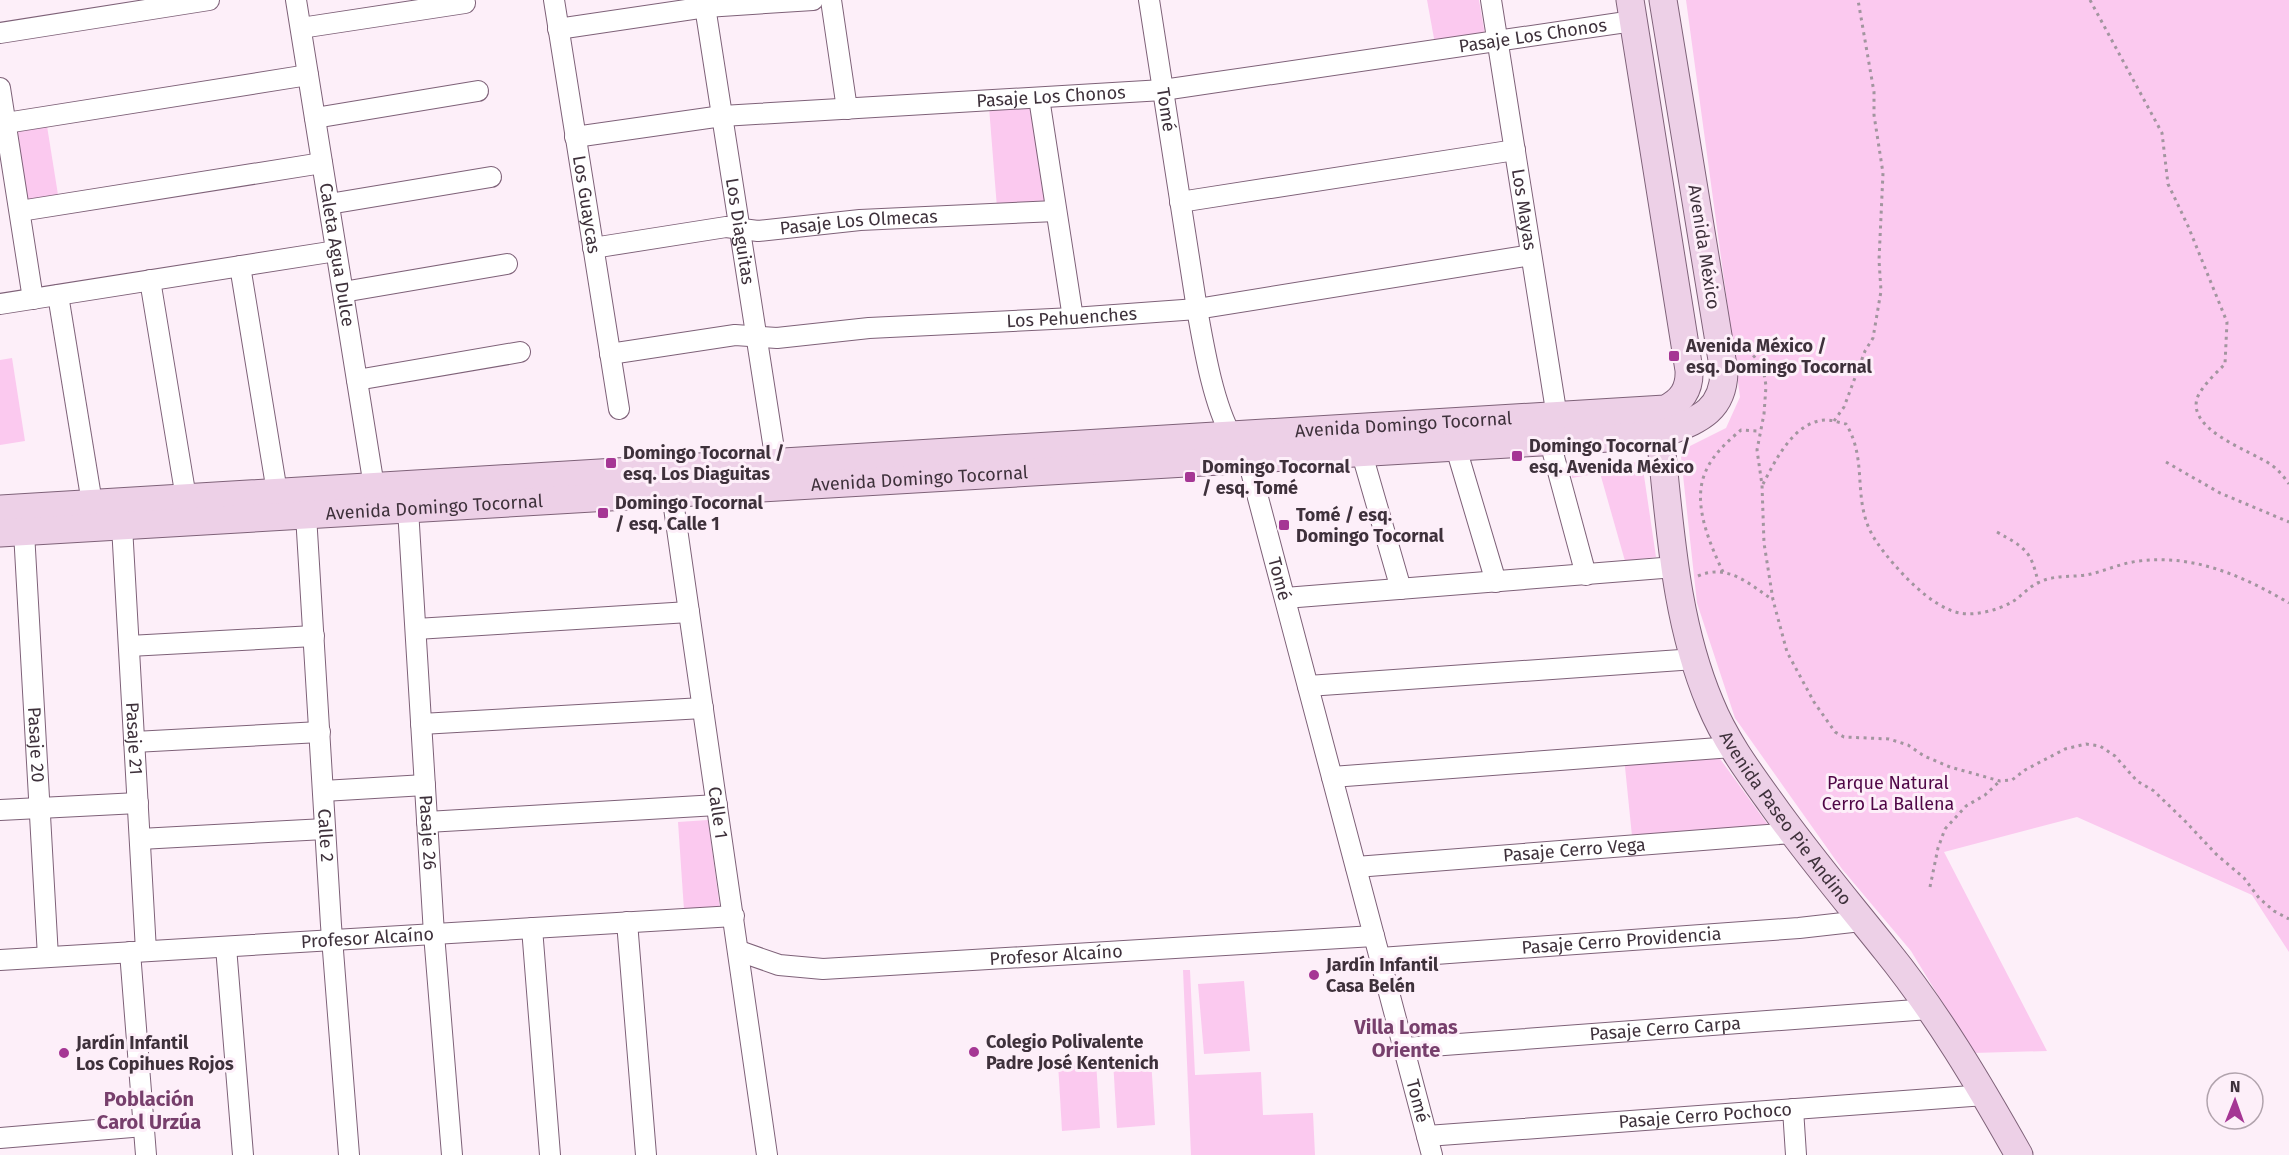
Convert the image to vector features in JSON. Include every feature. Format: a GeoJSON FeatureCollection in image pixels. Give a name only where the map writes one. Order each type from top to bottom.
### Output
{"type":"FeatureCollection","features":[{"type":"Feature","properties":{"kind":"main road","name":"Avenida México"},"geometry":{"type":"LineString","coordinates":[[1659,423],[1702,417],[1714,407],[1719,399],[1723,389],[1724,372],[1663,0]]}},
{"type":"Feature","properties":{"kind":"main road","name":"Avenida México"},"geometry":{"type":"LineString","coordinates":[[1632,11],[1689,370],[1688,385],[1681,399],[1659,423]]}},
{"type":"Feature","properties":{"kind":"main road","name":"Avenida Domingo Tocornal"},"geometry":{"type":"LineString","coordinates":[[12,533],[306,515],[376,498],[408,509],[670,481],[776,462],[1232,436],[1554,429],[1659,423]]}},
{"type":"Feature","properties":{"kind":"main road","name":"Avenida Paseo Pie Andino"},"geometry":{"type":"LineString","coordinates":[[1659,423],[1695,659],[1710,704],[1732,747],[1792,833],[1904,973],[1929,1009],[2019,1155]]}},
{"type":"Feature","properties":{"kind":"main road","name":"Avenida Domingo Tocornal"},"geometry":{"type":"LineString","coordinates":[[0,509],[278,492],[376,498],[670,481],[1248,460],[1456,448],[1554,429]]}},
{"type":"Feature","properties":{"kind":"street"},"geometry":{"type":"LineString","coordinates":[[0,33],[114,8],[206,0]]}},
{"type":"Feature","properties":{"kind":"street","name":"Caleta Agua Dulce"},"geometry":{"type":"LineString","coordinates":[[296,0],[376,498]]}},
{"type":"Feature","properties":{"kind":"street","name":"Los Guaycas"},"geometry":{"type":"LineString","coordinates":[[554,0],[619,409]]}},
{"type":"Feature","properties":{"kind":"street"},"geometry":{"type":"LineString","coordinates":[[558,29],[705,4],[813,0]]}},
{"type":"Feature","properties":{"kind":"street"},"geometry":{"type":"LineString","coordinates":[[831,0],[847,109]]}},
{"type":"Feature","properties":{"kind":"street","name":"Tomé"},"geometry":{"type":"LineString","coordinates":[[1149,0],[1197,309],[1212,381],[1232,436],[1248,460],[1430,1145]]}},
{"type":"Feature","properties":{"kind":"street","name":"Los Mayas"},"geometry":{"type":"LineString","coordinates":[[1491,0],[1531,255],[1554,429],[1586,575]]}},
{"type":"Feature","properties":{"kind":"street"},"geometry":{"type":"LineString","coordinates":[[300,28],[465,3]]}},
{"type":"Feature","properties":{"kind":"street","name":"Los Diaguitas"},"geometry":{"type":"LineString","coordinates":[[705,4],[776,462]]}},
{"type":"Feature","properties":{"kind":"street","name":"Pasaje Los Chonos"},"geometry":{"type":"LineString","coordinates":[[575,137],[722,116],[1163,90],[1497,41],[1632,11]]}},
{"type":"Feature","properties":{"kind":"street"},"geometry":{"type":"LineString","coordinates":[[6,123],[308,75]]}},
{"type":"Feature","properties":{"kind":"street"},"geometry":{"type":"LineString","coordinates":[[0,88],[33,299]]}},
{"type":"Feature","properties":{"kind":"street"},"geometry":{"type":"LineString","coordinates":[[315,118],[478,91]]}},
{"type":"Feature","properties":{"kind":"street"},"geometry":{"type":"LineString","coordinates":[[1039,98],[1073,318]]}},
{"type":"Feature","properties":{"kind":"street"},"geometry":{"type":"LineString","coordinates":[[1180,202],[1515,150]]}},
{"type":"Feature","properties":{"kind":"street"},"geometry":{"type":"LineString","coordinates":[[20,212],[322,163]]}},
{"type":"Feature","properties":{"kind":"street"},"geometry":{"type":"LineString","coordinates":[[329,204],[491,177]]}},
{"type":"Feature","properties":{"kind":"street","name":"Pasaje Los Olmecas"},"geometry":{"type":"LineString","coordinates":[[593,248],[726,227],[758,231],[860,220],[1056,211]]}},
{"type":"Feature","properties":{"kind":"street"},"geometry":{"type":"LineString","coordinates":[[0,304],[336,251]]}},
{"type":"Feature","properties":{"kind":"street","name":"Los Pehuenches"},"geometry":{"type":"LineString","coordinates":[[610,354],[735,335],[777,338],[869,328],[1073,318],[1197,309],[1531,255]]}},
{"type":"Feature","properties":{"kind":"street"},"geometry":{"type":"LineString","coordinates":[[343,292],[507,264]]}},
{"type":"Feature","properties":{"kind":"street"},"geometry":{"type":"LineString","coordinates":[[240,266],[278,492]]}},
{"type":"Feature","properties":{"kind":"street"},"geometry":{"type":"LineString","coordinates":[[150,280],[186,498]]}},
{"type":"Feature","properties":{"kind":"street"},"geometry":{"type":"LineString","coordinates":[[58,295],[92,503]]}},
{"type":"Feature","properties":{"kind":"street"},"geometry":{"type":"LineString","coordinates":[[357,380],[520,352]]}},
{"type":"Feature","properties":{"kind":"street"},"geometry":{"type":"LineString","coordinates":[[1456,448],[1496,582]]}},
{"type":"Feature","properties":{"kind":"street"},"geometry":{"type":"LineString","coordinates":[[1362,454],[1401,589]]}},
{"type":"Feature","properties":{"kind":"street","name":"Calle 1"},"geometry":{"type":"LineString","coordinates":[[670,481],[767,1155]]}},
{"type":"Feature","properties":{"kind":"street","name":"Pasaje 26"},"geometry":{"type":"LineString","coordinates":[[408,509],[434,934],[452,1155]]}},
{"type":"Feature","properties":{"kind":"street","name":"Calle 2"},"geometry":{"type":"LineString","coordinates":[[306,515],[332,940],[349,1155]]}},
{"type":"Feature","properties":{"kind":"street","name":"Pasaje 21"},"geometry":{"type":"LineString","coordinates":[[122,526],[140,839],[138,952],[146,1155]]}},
{"type":"Feature","properties":{"kind":"street","name":"Pasaje 20"},"geometry":{"type":"LineString","coordinates":[[12,533],[40,808],[48,957]]}},
{"type":"Feature","properties":{"kind":"street"},"geometry":{"type":"LineString","coordinates":[[1285,598],[1586,575],[1684,576]]}},
{"type":"Feature","properties":{"kind":"street"},"geometry":{"type":"LineString","coordinates":[[416,629],[689,612]]}},
{"type":"Feature","properties":{"kind":"street"},"geometry":{"type":"LineString","coordinates":[[129,646],[314,636]]}},
{"type":"Feature","properties":{"kind":"street"},"geometry":{"type":"LineString","coordinates":[[1308,686],[1695,659]]}},
{"type":"Feature","properties":{"kind":"street"},"geometry":{"type":"LineString","coordinates":[[421,724],[703,708]]}},
{"type":"Feature","properties":{"kind":"street"},"geometry":{"type":"LineString","coordinates":[[134,742],[320,732]]}},
{"type":"Feature","properties":{"kind":"street"},"geometry":{"type":"LineString","coordinates":[[1332,777],[1732,747]]}},
{"type":"Feature","properties":{"kind":"street"},"geometry":{"type":"LineString","coordinates":[[323,791],[425,785]]}},
{"type":"Feature","properties":{"kind":"street"},"geometry":{"type":"LineString","coordinates":[[0,810],[138,803]]}},
{"type":"Feature","properties":{"kind":"street"},"geometry":{"type":"LineString","coordinates":[[427,822],[717,805]]}},
{"type":"Feature","properties":{"kind":"street"},"geometry":{"type":"LineString","coordinates":[[140,839],[326,828]]}},
{"type":"Feature","properties":{"kind":"street","name":"Pasaje Cerro Vega"},"geometry":{"type":"LineString","coordinates":[[1356,867],[1792,833]]}},
{"type":"Feature","properties":{"kind":"street","name":"Profesor Alcaíno"},"geometry":{"type":"LineString","coordinates":[[0,960],[734,916]]}},
{"type":"Feature","properties":{"kind":"street","name":"Pasaje Cerro Providencia"},"geometry":{"type":"LineString","coordinates":[[1380,958],[1799,928],[1861,921]]}},
{"type":"Feature","properties":{"kind":"street"},"geometry":{"type":"LineString","coordinates":[[627,922],[646,1155]]}},
{"type":"Feature","properties":{"kind":"street"},"geometry":{"type":"LineString","coordinates":[[532,928],[550,1155]]}},
{"type":"Feature","properties":{"kind":"street","name":"Profesor Alcaíno"},"geometry":{"type":"LineString","coordinates":[[739,951],[779,965],[823,969],[1374,936]]}},
{"type":"Feature","properties":{"kind":"street"},"geometry":{"type":"LineString","coordinates":[[226,947],[243,1155]]}},
{"type":"Feature","properties":{"kind":"street","name":"Pasaje Cerro Carpa"},"geometry":{"type":"LineString","coordinates":[[1404,1048],[1929,1009]]}},
{"type":"Feature","properties":{"kind":"street","name":"Pasaje Cerro Pochoco"},"geometry":{"type":"LineString","coordinates":[[1430,1145],[1793,1109],[1984,1095]]}},
{"type":"Feature","properties":{"kind":"street"},"geometry":{"type":"LineString","coordinates":[[1793,1109],[1796,1155]]}},
{"type":"Feature","properties":{"kind":"street"},"geometry":{"type":"LineString","coordinates":[[0,1138],[144,1126]]}},
{"type":"Feature","properties":{"kind":"path"},"geometry":{"type":"LineString","coordinates":[[1834,421],[1844,407],[1865,351],[1873,338],[1881,291],[1879,260],[1883,173],[1874,115],[1874,92],[1858,0]]}},
{"type":"Feature","properties":{"kind":"path"},"geometry":{"type":"LineString","coordinates":[[2090,0],[2162,133],[2168,184],[2188,226],[2227,322],[2225,364],[2197,397],[2198,411],[2207,426],[2219,438],[2271,465],[2289,484]]}},
{"type":"Feature","properties":{"kind":"path"},"geometry":{"type":"LineString","coordinates":[[1719,339],[1729,339],[1747,348],[1763,367],[1766,386],[1764,414],[1757,450],[1762,485],[1764,543],[1773,600],[1787,652],[1814,702],[1835,732],[1844,737],[1889,739],[1908,745],[1924,756],[1950,767],[2000,781],[2012,780],[2025,770],[2065,749],[2086,744],[2100,747],[2115,756],[2137,781],[2154,791],[2216,854],[2244,878],[2259,898],[2289,919]]}},
{"type":"Feature","properties":{"kind":"path"},"geometry":{"type":"LineString","coordinates":[[1762,485],[1794,436],[1810,423],[1828,420],[1846,424],[1854,438],[1859,458],[1862,513],[1868,528],[1892,562],[1924,593],[1942,608],[1960,614],[1980,613],[2011,603],[2038,582],[2090,574],[2140,560],[2192,562],[2219,569],[2247,579],[2289,603]]}},
{"type":"Feature","properties":{"kind":"path"},"geometry":{"type":"LineString","coordinates":[[1723,572],[1699,499],[1705,472],[1723,445],[1741,429],[1759,431]]}},
{"type":"Feature","properties":{"kind":"path"},"geometry":{"type":"LineString","coordinates":[[2166,462],[2220,493],[2289,522]]}},
{"type":"Feature","properties":{"kind":"path"},"geometry":{"type":"LineString","coordinates":[[1997,532],[2021,546],[2032,558],[2038,582]]}},
{"type":"Feature","properties":{"kind":"path"},"geometry":{"type":"LineString","coordinates":[[1684,576],[1698,576],[1713,570],[1732,574],[1773,600]]}},
{"type":"Feature","properties":{"kind":"path"},"geometry":{"type":"LineString","coordinates":[[1930,887],[1938,848],[1945,829],[1966,806],[1985,795],[2000,781]]}},
{"type":"Feature","properties":{"kind":"green space"},"geometry":{"type":"Polygon","coordinates":[[[1427,0],[1479,0],[1485,35],[1435,44],[1427,0]]]}},
{"type":"Feature","properties":{"kind":"green space","name":"Parque Natural Cerro La Ballena"},"geometry":{"type":"Polygon","coordinates":[[[1686,0],[2289,0],[2289,952],[2252,895],[2077,817],[1944,852],[2047,1051],[1973,1053],[1911,951],[1842,869],[1735,718],[1697,603],[1681,457],[1690,446],[1726,428],[1740,397],[1686,0]]]}},
{"type":"Feature","properties":{"kind":"green space"},"geometry":{"type":"Polygon","coordinates":[[[1033,105],[1046,206],[997,208],[989,107],[1033,105]]]}},
{"type":"Feature","properties":{"kind":"green space"},"geometry":{"type":"Polygon","coordinates":[[[47,126],[59,201],[23,206],[10,132],[47,126]]]}},
{"type":"Feature","properties":{"kind":"green space"},"geometry":{"type":"Polygon","coordinates":[[[12,358],[25,441],[0,445],[0,360],[12,358]]]}},
{"type":"Feature","properties":{"kind":"green space"},"geometry":{"type":"Polygon","coordinates":[[[1642,462],[1656,557],[1625,561],[1600,473],[1572,478],[1571,467],[1642,462]]]}},
{"type":"Feature","properties":{"kind":"green space"},"geometry":{"type":"Polygon","coordinates":[[[1718,756],[1771,829],[1632,836],[1624,757],[1718,756]]]}},
{"type":"Feature","properties":{"kind":"green space"},"geometry":{"type":"Polygon","coordinates":[[[708,820],[720,908],[684,910],[678,822],[708,820]]]}},
{"type":"Feature","properties":{"kind":"green space"},"geometry":{"type":"Polygon","coordinates":[[[1183,970],[1190,970],[1195,1075],[1261,1072],[1263,1115],[1313,1113],[1315,1155],[1191,1155],[1183,970]]]}},
{"type":"Feature","properties":{"kind":"green space"},"geometry":{"type":"Polygon","coordinates":[[[1244,981],[1250,1051],[1204,1054],[1198,984],[1244,981]]]}},
{"type":"Feature","properties":{"kind":"green space"},"geometry":{"type":"Polygon","coordinates":[[[1151,1058],[1155,1125],[1117,1128],[1113,1060],[1151,1058]]]}},
{"type":"Feature","properties":{"kind":"green space"},"geometry":{"type":"Polygon","coordinates":[[[1096,1060],[1100,1128],[1062,1131],[1058,1063],[1096,1060]]]}},
{"type":"Feature","properties":{"kind":"place","name":"Avenida México / esq. Domingo Tocornal"},"geometry":{"type":"Point","coordinates":[1674,356]}},
{"type":"Feature","properties":{"kind":"place","name":"Domingo Tocornal / esq. Avenida México"},"geometry":{"type":"Point","coordinates":[1517,456]}},
{"type":"Feature","properties":{"kind":"place","name":"Domingo Tocornal / esq. Los Diaguitas"},"geometry":{"type":"Point","coordinates":[611,463]}},
{"type":"Feature","properties":{"kind":"place","name":"Domingo Tocornal / esq. Tomé"},"geometry":{"type":"Point","coordinates":[1190,477]}},
{"type":"Feature","properties":{"kind":"place","name":"Domingo Tocornal / esq. Calle 1"},"geometry":{"type":"Point","coordinates":[603,513]}},
{"type":"Feature","properties":{"kind":"place","name":"Tomé / esq. Domingo Tocornal"},"geometry":{"type":"Point","coordinates":[1284,525]}},
{"type":"Feature","properties":{"kind":"place","name":"Jardín Infantil Casa Belén"},"geometry":{"type":"Point","coordinates":[1314,975]}},
{"type":"Feature","properties":{"kind":"place","name":"Colegio Polivalente Padre José Kentenich"},"geometry":{"type":"Point","coordinates":[974,1052]}},
{"type":"Feature","properties":{"kind":"place","name":"Jardín Infantil Los Copihues Rojos"},"geometry":{"type":"Point","coordinates":[64,1053]}},
{"type":"Feature","properties":{"kind":"district","name":"Villa Lomas Oriente"},"geometry":{"type":"Point","coordinates":[1406,1038]}},
{"type":"Feature","properties":{"kind":"district","name":"Población Carol Urzúa"},"geometry":{"type":"Point","coordinates":[149,1110]}}]}
